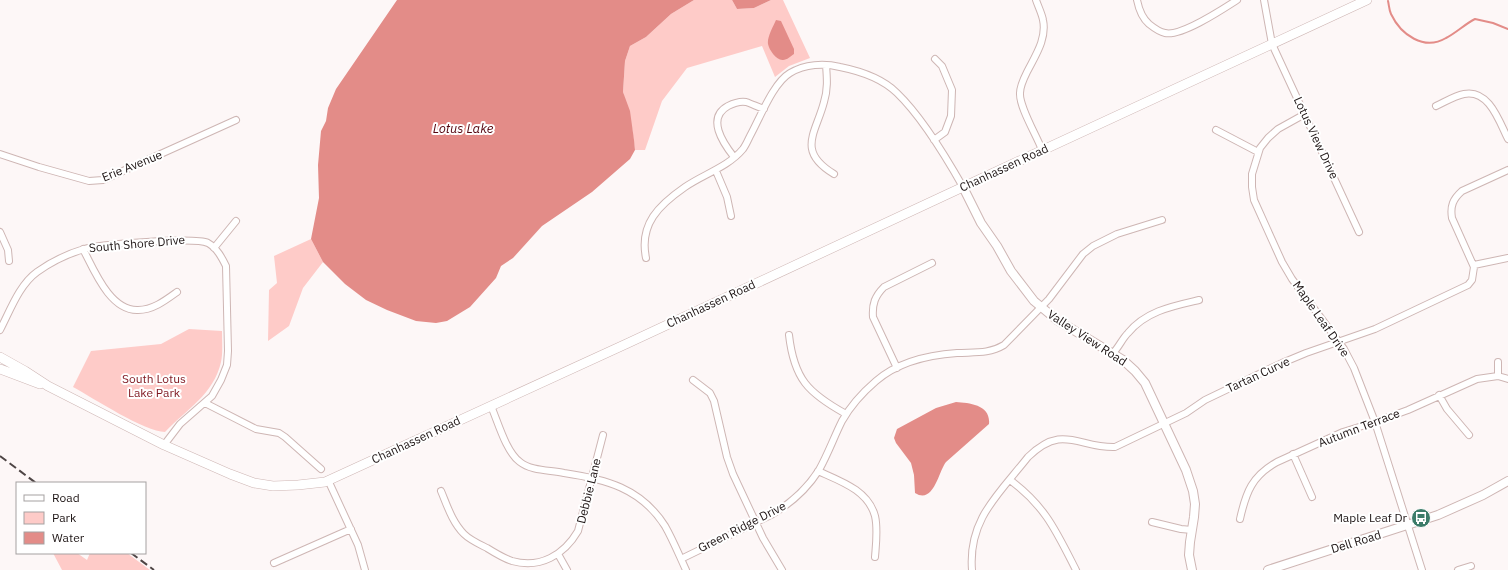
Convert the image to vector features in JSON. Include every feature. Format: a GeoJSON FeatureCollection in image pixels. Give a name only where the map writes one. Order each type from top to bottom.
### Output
{"type":"FeatureCollection","features":[{"type":"Feature","properties":{"kind":"main road","name":"Chanhassen Road"},"geometry":{"type":"LineString","coordinates":[[0,357],[26,371],[48,386],[164,444],[230,474],[254,483],[273,486],[298,485],[328,480],[1368,0]]}},
{"type":"Feature","properties":{"kind":"main road","name":"Chanhassen Road"},"geometry":{"type":"LineString","coordinates":[[0,369],[31,382],[48,386]]}},
{"type":"Feature","properties":{"kind":"street"},"geometry":{"type":"LineString","coordinates":[[1036,0],[1044,20],[1044,34],[1041,44],[1024,79],[1020,91],[1020,98],[1042,150]]}},
{"type":"Feature","properties":{"kind":"street"},"geometry":{"type":"LineString","coordinates":[[1137,0],[1139,10],[1145,21],[1155,29],[1166,34],[1182,30],[1201,22],[1237,0]]}},
{"type":"Feature","properties":{"kind":"street","name":"Lotus View Drive"},"geometry":{"type":"LineString","coordinates":[[1264,0],[1272,44],[1360,232]]}},
{"type":"Feature","properties":{"kind":"street"},"geometry":{"type":"LineString","coordinates":[[934,140],[945,132],[951,116],[952,90],[942,66],[935,59]]}},
{"type":"Feature","properties":{"kind":"street"},"geometry":{"type":"LineString","coordinates":[[646,258],[643,245],[645,232],[650,221],[662,205],[686,187],[716,171],[743,149],[764,109],[780,83],[790,73],[813,64],[856,70],[878,79],[896,92],[912,109],[934,140],[963,187]]}},
{"type":"Feature","properties":{"kind":"street"},"geometry":{"type":"LineString","coordinates":[[826,65],[827,86],[820,115],[811,138],[811,146],[816,159],[834,174]]}},
{"type":"Feature","properties":{"kind":"street"},"geometry":{"type":"LineString","coordinates":[[1436,106],[1457,96],[1465,94],[1473,94],[1481,97],[1488,102],[1492,108],[1508,139]]}},
{"type":"Feature","properties":{"kind":"street"},"geometry":{"type":"LineString","coordinates":[[734,157],[724,145],[717,126],[717,119],[722,109],[733,104],[748,102],[764,109]]}},
{"type":"Feature","properties":{"kind":"street","name":"Maple Leaf Drive"},"geometry":{"type":"LineString","coordinates":[[1304,114],[1278,129],[1268,138],[1258,152],[1252,174],[1254,200],[1282,262],[1292,279],[1344,349],[1354,368],[1375,422],[1422,570]]}},
{"type":"Feature","properties":{"kind":"street","name":"Erie Avenue"},"geometry":{"type":"LineString","coordinates":[[0,154],[89,181],[103,180],[236,120]]}},
{"type":"Feature","properties":{"kind":"street"},"geometry":{"type":"LineString","coordinates":[[1216,130],[1258,152]]}},
{"type":"Feature","properties":{"kind":"street"},"geometry":{"type":"LineString","coordinates":[[1508,170],[1462,191],[1452,202],[1451,210],[1452,218],[1474,265],[1508,258]]}},
{"type":"Feature","properties":{"kind":"street"},"geometry":{"type":"LineString","coordinates":[[716,171],[727,197],[731,216]]}},
{"type":"Feature","properties":{"kind":"street","name":"Valley View Road"},"geometry":{"type":"LineString","coordinates":[[963,187],[980,223],[997,246],[1010,271],[1034,301],[1057,320],[1114,353],[1135,371],[1145,383],[1186,470],[1193,491],[1195,504],[1189,555],[1192,570]]}},
{"type":"Feature","properties":{"kind":"street","name":"Green Ridge Drive"},"geometry":{"type":"LineString","coordinates":[[681,559],[717,540],[756,523],[784,508],[795,499],[818,471],[846,414],[861,394],[876,381],[897,368],[923,358],[942,354],[978,353],[996,350],[1012,339],[1059,287],[1083,254],[1093,246],[1116,234],[1162,220]]}},
{"type":"Feature","properties":{"kind":"street"},"geometry":{"type":"LineString","coordinates":[[164,444],[180,424],[212,396],[227,365],[226,266],[222,257],[214,248],[236,221]]}},
{"type":"Feature","properties":{"kind":"street"},"geometry":{"type":"LineString","coordinates":[[0,232],[8,250],[9,261]]}},
{"type":"Feature","properties":{"kind":"street","name":"South Shore Drive"},"geometry":{"type":"LineString","coordinates":[[0,330],[25,282],[37,272],[60,258],[83,249],[103,245],[192,240],[208,243],[214,248]]}},
{"type":"Feature","properties":{"kind":"street"},"geometry":{"type":"LineString","coordinates":[[83,249],[107,293],[116,302],[127,308],[138,310],[146,309],[158,305],[177,292]]}},
{"type":"Feature","properties":{"kind":"street"},"geometry":{"type":"LineString","coordinates":[[897,368],[873,317],[872,309],[874,300],[884,286],[932,263]]}},
{"type":"Feature","properties":{"kind":"street","name":"Tartan Curve"},"geometry":{"type":"LineString","coordinates":[[972,570],[971,556],[973,542],[982,516],[1028,457],[1037,448],[1058,439],[1070,439],[1106,447],[1115,446],[1165,424],[1186,413],[1205,400],[1282,363],[1375,328],[1462,289],[1472,280],[1474,265]]}},
{"type":"Feature","properties":{"kind":"street"},"geometry":{"type":"LineString","coordinates":[[1114,353],[1128,333],[1147,317],[1158,311],[1199,300]]}},
{"type":"Feature","properties":{"kind":"street"},"geometry":{"type":"LineString","coordinates":[[789,335],[794,361],[799,374],[807,386],[817,396],[846,414]]}},
{"type":"Feature","properties":{"kind":"street"},"geometry":{"type":"LineString","coordinates":[[1498,362],[1498,376]]}},
{"type":"Feature","properties":{"kind":"street","name":"Autumn Terrace"},"geometry":{"type":"LineString","coordinates":[[1240,518],[1245,496],[1258,476],[1267,468],[1293,454],[1344,432],[1408,410],[1477,379],[1498,376],[1508,379]]}},
{"type":"Feature","properties":{"kind":"street"},"geometry":{"type":"LineString","coordinates":[[693,380],[710,393],[714,401],[727,456],[756,523],[769,549],[782,570]]}},
{"type":"Feature","properties":{"kind":"street"},"geometry":{"type":"LineString","coordinates":[[1439,395],[1447,409],[1469,435]]}},
{"type":"Feature","properties":{"kind":"street"},"geometry":{"type":"LineString","coordinates":[[205,403],[256,429],[278,433],[322,469]]}},
{"type":"Feature","properties":{"kind":"street"},"geometry":{"type":"LineString","coordinates":[[491,406],[508,446],[520,462],[528,467],[593,477],[614,484],[642,501],[664,526],[686,570]]}},
{"type":"Feature","properties":{"kind":"street","name":"Debbie Lane"},"geometry":{"type":"LineString","coordinates":[[440,491],[454,520],[465,535],[500,556],[522,563],[534,563],[545,560],[558,554],[573,541],[578,531],[603,435]]}},
{"type":"Feature","properties":{"kind":"street"},"geometry":{"type":"LineString","coordinates":[[1293,454],[1312,497]]}},
{"type":"Feature","properties":{"kind":"street"},"geometry":{"type":"LineString","coordinates":[[818,471],[858,491],[868,503],[875,516],[875,557]]}},
{"type":"Feature","properties":{"kind":"street"},"geometry":{"type":"LineString","coordinates":[[328,480],[358,545],[364,570]]}},
{"type":"Feature","properties":{"kind":"street"},"geometry":{"type":"LineString","coordinates":[[1010,480],[1026,492],[1048,518],[1076,570]]}},
{"type":"Feature","properties":{"kind":"street","name":"Dell Road"},"geometry":{"type":"LineString","coordinates":[[1268,570],[1408,526],[1438,515],[1508,481]]}},
{"type":"Feature","properties":{"kind":"street"},"geometry":{"type":"LineString","coordinates":[[1152,522],[1192,530]]}},
{"type":"Feature","properties":{"kind":"street"},"geometry":{"type":"LineString","coordinates":[[274,564],[351,529]]}},
{"type":"Feature","properties":{"kind":"street"},"geometry":{"type":"LineString","coordinates":[[558,554],[567,570]]}},
{"type":"Feature","properties":{"kind":"street"},"geometry":{"type":"LineString","coordinates":[[1458,570],[1471,566]]}},
{"type":"Feature","properties":{"kind":"green space"},"geometry":{"type":"Polygon","coordinates":[[[694,0],[732,0],[737,9],[754,8],[771,0],[783,0],[810,58],[789,66],[775,77],[762,46],[687,68],[662,101],[645,150],[635,150],[632,128],[623,92],[625,61],[630,46],[646,37],[671,14],[694,0]]]}},
{"type":"Feature","properties":{"kind":"green space"},"geometry":{"type":"Polygon","coordinates":[[[311,239],[323,262],[303,288],[289,326],[268,341],[269,290],[277,283],[274,256],[311,239]]]}},
{"type":"Feature","properties":{"kind":"green space","name":"South Lotus Lake Park"},"geometry":{"type":"Polygon","coordinates":[[[189,329],[222,331],[221,362],[212,383],[206,392],[165,432],[156,431],[132,421],[73,387],[91,351],[161,344],[189,329]]]}},
{"type":"Feature","properties":{"kind":"green space"},"geometry":{"type":"Polygon","coordinates":[[[54,554],[78,554],[87,560],[90,554],[128,554],[150,570],[62,570],[54,554]]]}},
{"type":"Feature","properties":{"kind":"water","name":"Lotus Lake"},"geometry":{"type":"Polygon","coordinates":[[[397,0],[694,0],[671,14],[646,37],[630,46],[625,61],[623,92],[630,111],[634,140],[635,150],[630,159],[592,192],[542,226],[513,258],[501,266],[496,278],[470,307],[447,321],[436,323],[416,321],[366,300],[345,284],[323,262],[311,239],[319,198],[318,165],[321,131],[326,121],[328,108],[336,89],[397,0]]]}},
{"type":"Feature","properties":{"kind":"water"},"geometry":{"type":"Polygon","coordinates":[[[732,0],[771,0],[754,8],[737,9],[732,0]]]}},
{"type":"Feature","properties":{"kind":"water"},"geometry":{"type":"Polygon","coordinates":[[[776,20],[781,21],[794,49],[794,54],[784,60],[776,57],[768,44],[769,35],[776,20]]]}},
{"type":"Feature","properties":{"kind":"water"},"geometry":{"type":"Polygon","coordinates":[[[956,402],[973,404],[983,409],[989,418],[989,424],[946,462],[931,491],[922,495],[915,493],[914,475],[911,463],[894,438],[897,429],[936,408],[956,402]]]}},
{"type":"Feature","properties":{"kind":"waterway"},"geometry":{"type":"LineString","coordinates":[[1388,1],[1389,9],[1395,22],[1407,34],[1422,42],[1438,42],[1450,36],[1475,19],[1493,23],[1508,29]]}},
{"type":"Feature","properties":{"kind":"railway"},"geometry":{"type":"LineString","coordinates":[[0,456],[35,482]]}},
{"type":"Feature","properties":{"kind":"railway"},"geometry":{"type":"LineString","coordinates":[[132,554],[154,570]]}},
{"type":"Feature","properties":{"kind":"place","name":"Maple Leaf Dr"},"geometry":{"type":"Point","coordinates":[1421,518]}}]}
